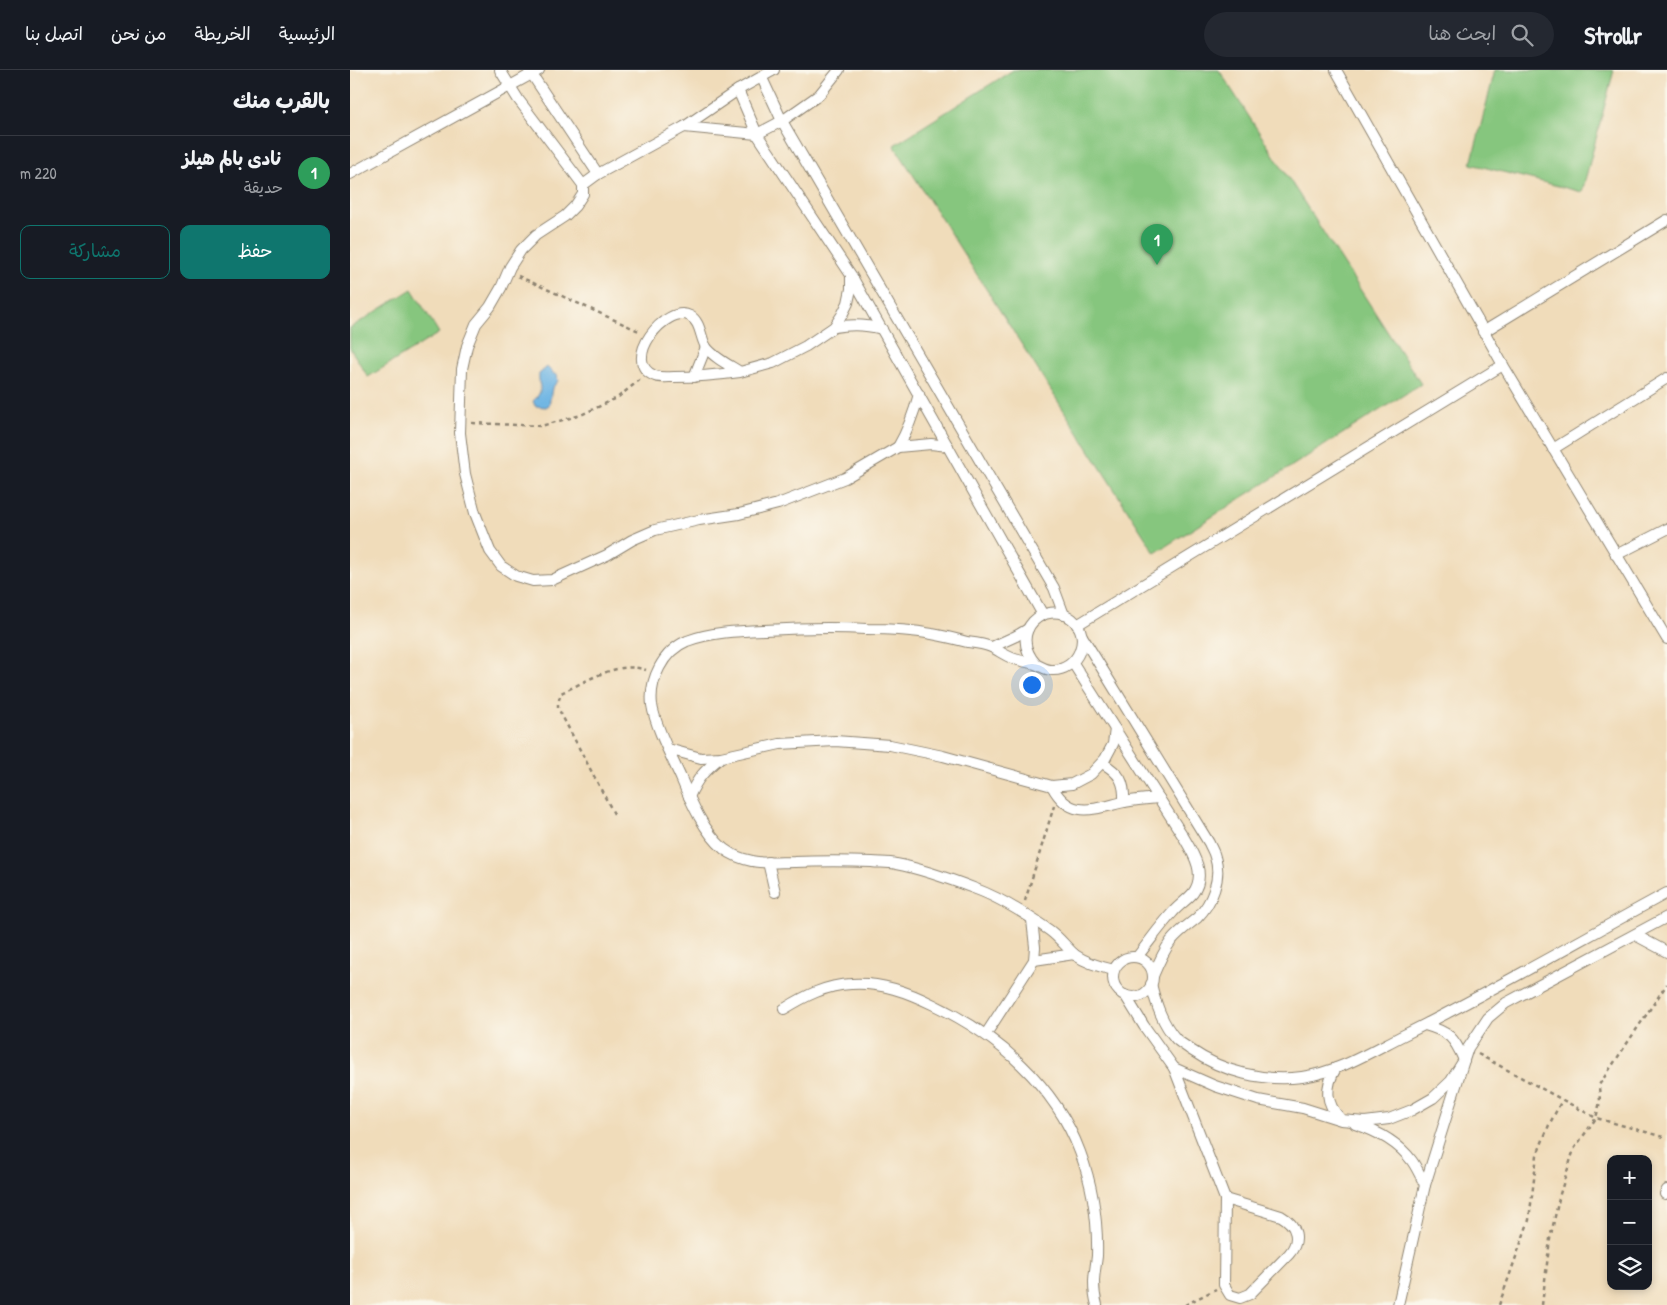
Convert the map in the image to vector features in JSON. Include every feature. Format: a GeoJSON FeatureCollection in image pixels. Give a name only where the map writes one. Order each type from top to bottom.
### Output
{"type":"FeatureCollection","features":[{"type":"Feature","properties":{"kind":"street"},"geometry":{"type":"LineString","coordinates":[[500,70],[583,185],[583,194],[566,216],[536,235],[521,250],[490,307],[476,324],[467,346],[462,369],[460,433],[465,474],[475,513],[490,551],[501,566],[516,576],[533,580],[552,580],[607,555],[632,540],[655,530],[699,520],[739,514],[778,504],[845,478],[898,447],[915,445],[948,446]]}},
{"type":"Feature","properties":{"kind":"street"},"geometry":{"type":"LineString","coordinates":[[583,185],[598,174],[684,127],[738,90],[774,70]]}},
{"type":"Feature","properties":{"kind":"street"},"geometry":{"type":"LineString","coordinates":[[684,127],[757,134],[782,121],[818,96],[839,70]]}},
{"type":"Feature","properties":{"kind":"street"},"geometry":{"type":"LineString","coordinates":[[1336,70],[1503,365],[1667,639]]}},
{"type":"Feature","properties":{"kind":"street"},"geometry":{"type":"LineString","coordinates":[[350,174],[533,72],[598,174]]}},
{"type":"Feature","properties":{"kind":"street"},"geometry":{"type":"LineString","coordinates":[[762,78],[782,121],[1051,582],[1064,615]]}},
{"type":"Feature","properties":{"kind":"street"},"geometry":{"type":"LineString","coordinates":[[738,90],[757,134],[851,275],[1043,615]]}},
{"type":"Feature","properties":{"kind":"street"},"geometry":{"type":"LineString","coordinates":[[1484,332],[1667,220]]}},
{"type":"Feature","properties":{"kind":"street"},"geometry":{"type":"LineString","coordinates":[[740,372],[717,357],[706,347],[695,320],[683,314],[667,320],[659,326],[650,336],[642,352],[644,368],[657,377],[694,377],[740,372],[773,363],[806,346],[834,327],[848,303],[851,275]]}},
{"type":"Feature","properties":{"kind":"street"},"geometry":{"type":"LineString","coordinates":[[834,327],[850,324],[882,329]]}},
{"type":"Feature","properties":{"kind":"street"},"geometry":{"type":"LineString","coordinates":[[694,377],[706,347]]}},
{"type":"Feature","properties":{"kind":"street"},"geometry":{"type":"LineString","coordinates":[[1077,625],[1503,365]]}},
{"type":"Feature","properties":{"kind":"street"},"geometry":{"type":"LineString","coordinates":[[1553,449],[1667,378]]}},
{"type":"Feature","properties":{"kind":"street"},"geometry":{"type":"LineString","coordinates":[[898,447],[914,413],[918,394]]}},
{"type":"Feature","properties":{"kind":"street"},"geometry":{"type":"LineString","coordinates":[[1616,555],[1667,529]]}},
{"type":"Feature","properties":{"kind":"street"},"geometry":{"type":"LineString","coordinates":[[1036,664],[1026,648],[1025,639],[1034,621],[1043,615],[1053,613],[1072,619],[1204,835],[1216,858],[1218,875],[1214,892],[1208,905],[1171,940],[1160,957],[1152,980],[1145,992],[1141,995],[1125,995],[1120,992],[1114,982],[1116,965],[1125,958],[1137,957],[1148,964],[1152,980],[1156,1005],[1165,1024],[1177,1040],[1205,1059],[1236,1072],[1269,1078],[1303,1077],[1336,1068],[1425,1025],[1667,893]]}},
{"type":"Feature","properties":{"kind":"street"},"geometry":{"type":"LineString","coordinates":[[1082,635],[1081,650],[1073,663],[1064,668],[1054,670],[1013,659],[992,647],[930,633],[887,629],[811,627],[737,631],[686,642],[670,653],[658,668],[652,687],[652,706],[689,797],[714,839],[726,850],[753,862],[850,861],[894,863],[940,876],[983,892],[1022,912],[1061,940],[1074,954],[1100,967],[1114,970]]}},
{"type":"Feature","properties":{"kind":"street"},"geometry":{"type":"LineString","coordinates":[[992,647],[1028,630]]}},
{"type":"Feature","properties":{"kind":"street"},"geometry":{"type":"LineString","coordinates":[[1073,663],[1194,854],[1199,866],[1199,879],[1194,891],[1173,912],[1137,957]]}},
{"type":"Feature","properties":{"kind":"street"},"geometry":{"type":"LineString","coordinates":[[668,749],[701,758],[721,757],[780,744],[835,741],[890,745],[943,756],[1052,786],[1072,784],[1091,774],[1105,759],[1113,744],[1115,729]]}},
{"type":"Feature","properties":{"kind":"street"},"geometry":{"type":"LineString","coordinates":[[689,797],[696,781],[721,757]]}},
{"type":"Feature","properties":{"kind":"street"},"geometry":{"type":"LineString","coordinates":[[1102,763],[1112,769],[1120,778],[1124,790],[1124,802]]}},
{"type":"Feature","properties":{"kind":"street"},"geometry":{"type":"LineString","coordinates":[[1052,786],[1058,797],[1076,809],[1099,809],[1124,802],[1159,798]]}},
{"type":"Feature","properties":{"kind":"street"},"geometry":{"type":"LineString","coordinates":[[768,862],[775,892]]}},
{"type":"Feature","properties":{"kind":"street"},"geometry":{"type":"LineString","coordinates":[[1398,1305],[1426,1185],[1464,1060],[1468,1048],[1488,1018],[1506,1003],[1667,917]]}},
{"type":"Feature","properties":{"kind":"street"},"geometry":{"type":"LineString","coordinates":[[986,1034],[1034,960],[1035,940],[1032,920]]}},
{"type":"Feature","properties":{"kind":"street"},"geometry":{"type":"LineString","coordinates":[[1634,935],[1667,952]]}},
{"type":"Feature","properties":{"kind":"street"},"geometry":{"type":"LineString","coordinates":[[1034,960],[1074,954]]}},
{"type":"Feature","properties":{"kind":"street"},"geometry":{"type":"LineString","coordinates":[[784,1009],[804,996],[827,988],[850,984],[874,984],[902,990],[954,1014],[1003,1047],[1038,1082],[1055,1103],[1069,1126],[1080,1151],[1088,1177],[1096,1230],[1097,1256],[1094,1282],[1096,1305]]}},
{"type":"Feature","properties":{"kind":"street"},"geometry":{"type":"LineString","coordinates":[[1125,995],[1144,1026],[1174,1068],[1225,1199],[1224,1285],[1226,1291],[1234,1297],[1246,1297],[1294,1248],[1296,1233],[1288,1220],[1281,1216],[1225,1199]]}},
{"type":"Feature","properties":{"kind":"street"},"geometry":{"type":"LineString","coordinates":[[1425,1025],[1443,1030],[1457,1043],[1464,1060]]}},
{"type":"Feature","properties":{"kind":"street"},"geometry":{"type":"LineString","coordinates":[[1336,1068],[1330,1078],[1327,1089],[1328,1101],[1333,1111],[1341,1120],[1365,1122],[1389,1119],[1412,1110],[1433,1098],[1451,1081],[1464,1060]]}},
{"type":"Feature","properties":{"kind":"street"},"geometry":{"type":"LineString","coordinates":[[1174,1068],[1215,1086],[1258,1100],[1303,1108],[1367,1128],[1392,1141],[1412,1161],[1426,1185]]}},
{"type":"Feature","properties":{"kind":"path"},"geometry":{"type":"LineString","coordinates":[[508,272],[650,336]]}},
{"type":"Feature","properties":{"kind":"path"},"geometry":{"type":"LineString","coordinates":[[461,422],[541,426],[573,418],[617,398],[650,373]]}},
{"type":"Feature","properties":{"kind":"path"},"geometry":{"type":"LineString","coordinates":[[614,814],[558,708],[559,698],[562,693],[605,673],[622,668],[640,668],[656,674]]}},
{"type":"Feature","properties":{"kind":"path"},"geometry":{"type":"LineString","coordinates":[[1022,912],[1058,797]]}},
{"type":"Feature","properties":{"kind":"path"},"geometry":{"type":"LineString","coordinates":[[1542,1305],[1550,1239],[1560,1194],[1574,1149],[1596,1118],[1600,1102],[1599,1085],[1667,984]]}},
{"type":"Feature","properties":{"kind":"path"},"geometry":{"type":"LineString","coordinates":[[1468,1048],[1596,1118],[1667,1138]]}},
{"type":"Feature","properties":{"kind":"path"},"geometry":{"type":"LineString","coordinates":[[1499,1305],[1529,1220],[1538,1155],[1549,1125],[1562,1100]]}},
{"type":"Feature","properties":{"kind":"path"},"geometry":{"type":"LineString","coordinates":[[1185,1305],[1224,1285]]}},
{"type":"Feature","properties":{"kind":"green space"},"geometry":{"type":"Polygon","coordinates":[[[1013,70],[1219,70],[1421,384],[1155,553],[894,145],[1013,70]]]}},
{"type":"Feature","properties":{"kind":"green space"},"geometry":{"type":"Polygon","coordinates":[[[1495,70],[1614,70],[1582,192],[1471,164],[1495,70]]]}},
{"type":"Feature","properties":{"kind":"green space"},"geometry":{"type":"Polygon","coordinates":[[[412,289],[439,333],[368,377],[350,348],[350,328],[412,289]]]}},
{"type":"Feature","properties":{"kind":"water"},"geometry":{"type":"Polygon","coordinates":[[[547,367],[557,375],[558,381],[552,388],[549,405],[546,407],[535,406],[533,401],[540,391],[539,374],[547,367]]]}},
{"type":"Feature","properties":{"kind":"place","name":"نادى بالم هيلز"},"geometry":{"type":"Point","coordinates":[1157,265]}}]}
